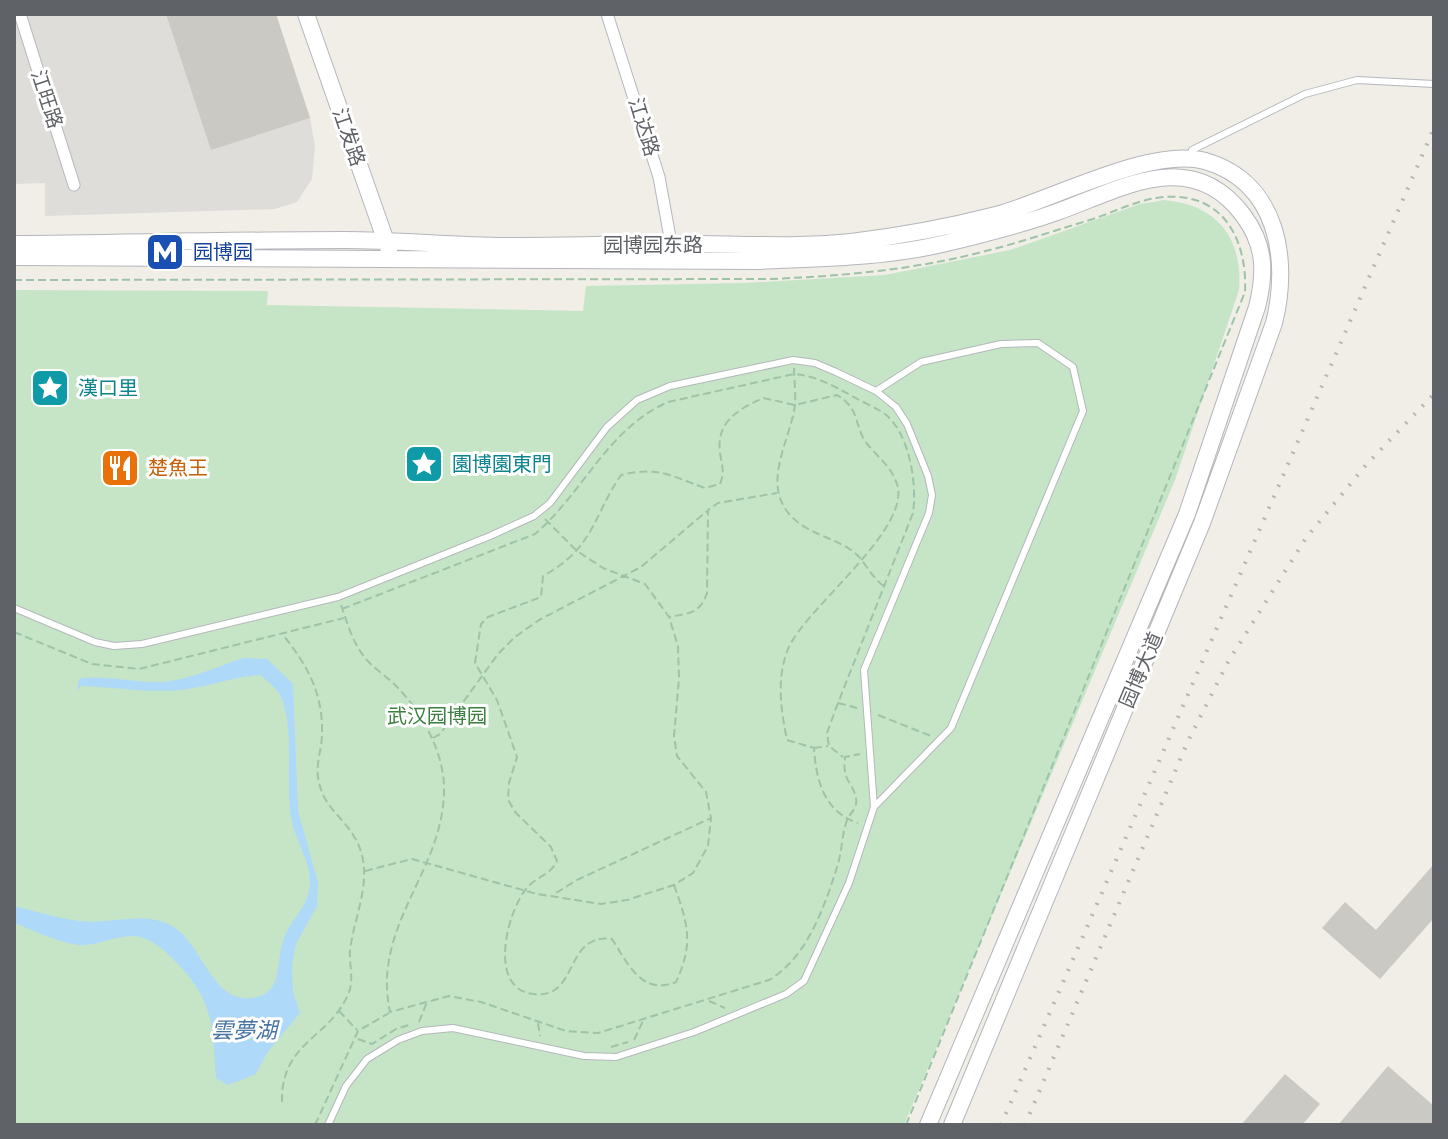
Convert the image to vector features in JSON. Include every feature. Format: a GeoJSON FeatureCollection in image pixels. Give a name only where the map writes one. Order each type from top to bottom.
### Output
{"type":"FeatureCollection","features":[{"type":"Feature","properties":{"kind":"main road","name":"江发路"},"geometry":{"type":"LineString","coordinates":[[306,14],[392,259]]}},
{"type":"Feature","properties":{"kind":"main road","name":"园博园东路"},"geometry":{"type":"LineString","coordinates":[[14,244],[386,242],[505,246],[671,243],[802,246],[904,234],[1038,203],[1156,160],[1190,158],[1206,161],[1236,177],[1263,206]]}},
{"type":"Feature","properties":{"kind":"main road","name":"园博园东路"},"geometry":{"type":"LineString","coordinates":[[14,257],[759,261],[876,255],[939,245],[1030,221],[1128,183],[1176,177],[1199,180],[1214,189],[1234,203],[1250,225]]}},
{"type":"Feature","properties":{"kind":"main road","name":"园博大道"},"geometry":{"type":"LineString","coordinates":[[952,1125],[1202,523],[1274,323],[1282,290],[1283,263],[1276,233],[1263,206]]}},
{"type":"Feature","properties":{"kind":"main road","name":"园博大道"},"geometry":{"type":"LineString","coordinates":[[928,1125],[1187,514],[1263,282],[1262,251],[1250,225]]}},
{"type":"Feature","properties":{"kind":"street","name":"江旺路"},"geometry":{"type":"LineString","coordinates":[[20,14],[74,185]]}},
{"type":"Feature","properties":{"kind":"street","name":"江达路"},"geometry":{"type":"LineString","coordinates":[[607,14],[659,177],[671,243]]}},
{"type":"Feature","properties":{"kind":"lane"},"geometry":{"type":"LineString","coordinates":[[1190,158],[1192,150],[1305,94],[1357,80],[1434,84]]}},
{"type":"Feature","properties":{"kind":"lane"},"geometry":{"type":"LineString","coordinates":[[874,807],[951,728],[1083,411],[1073,367],[1038,343],[1001,344],[921,362],[876,391]]}},
{"type":"Feature","properties":{"kind":"lane"},"geometry":{"type":"LineString","coordinates":[[14,608],[114,646],[142,644],[338,597],[490,536],[540,511],[568,481],[607,427],[637,400],[670,386],[793,360],[815,363],[876,391],[896,407],[907,424],[932,495],[929,513],[864,670],[861,708],[874,807],[849,883],[804,981],[786,994],[694,1032],[616,1057],[584,1056],[453,1028],[422,1031],[398,1040],[367,1059],[346,1086],[328,1125]]}},
{"type":"Feature","properties":{"kind":"path"},"geometry":{"type":"LineString","coordinates":[[14,280],[799,278],[875,272],[981,252],[1158,196],[1190,199],[1211,208],[1228,221],[1246,265],[1245,292],[906,1125]]}},
{"type":"Feature","properties":{"kind":"path"},"geometry":{"type":"LineString","coordinates":[[793,360],[795,405],[779,461],[777,493],[790,515],[809,531],[853,551],[875,580],[884,586]]}},
{"type":"Feature","properties":{"kind":"path"},"geometry":{"type":"LineString","coordinates":[[342,609],[535,534],[548,523],[621,431],[637,417],[668,402],[794,374],[821,379],[884,414],[893,423],[912,467],[917,488],[913,513],[827,733],[829,746],[837,755],[860,756],[859,744]]}},
{"type":"Feature","properties":{"kind":"path"},"geometry":{"type":"LineString","coordinates":[[674,885],[685,915],[689,952],[676,982],[663,988],[647,985],[632,971],[612,939],[597,937],[583,945],[564,983],[548,993],[532,995],[516,987],[506,969],[503,953],[524,890],[553,871],[557,861],[551,847],[516,813],[508,800],[509,783],[517,757],[509,727],[475,663],[481,624],[488,617],[541,597],[543,576],[562,566],[577,551],[598,523],[609,493],[621,475],[644,470],[667,472],[705,488],[720,484],[725,471],[720,433],[727,420],[763,398],[795,405],[837,395],[851,403],[865,442],[890,469],[898,486],[899,505],[861,560],[788,649],[781,679],[781,708],[787,740],[814,748],[829,746]]}},
{"type":"Feature","properties":{"kind":"path"},"geometry":{"type":"LineString","coordinates":[[432,738],[440,734],[507,646],[539,620],[624,577],[718,503],[777,493]]}},
{"type":"Feature","properties":{"kind":"path"},"geometry":{"type":"LineString","coordinates":[[669,617],[697,612],[703,604],[707,593],[708,510]]}},
{"type":"Feature","properties":{"kind":"path"},"geometry":{"type":"LineString","coordinates":[[365,871],[401,859],[524,890],[601,904],[627,900],[674,885],[693,873],[701,861],[708,846],[711,818],[706,792],[677,756],[674,736],[678,646],[669,617],[645,584],[624,577],[577,551],[540,511]]}},
{"type":"Feature","properties":{"kind":"path"},"geometry":{"type":"LineString","coordinates":[[338,597],[363,655],[405,695],[432,738],[444,785],[429,864],[400,915],[392,941],[386,973],[390,1012]]}},
{"type":"Feature","properties":{"kind":"path"},"geometry":{"type":"LineString","coordinates":[[14,632],[92,664],[124,670],[284,636],[345,618]]}},
{"type":"Feature","properties":{"kind":"path"},"geometry":{"type":"LineString","coordinates":[[282,1102],[282,1081],[287,1066],[339,1010],[350,990],[350,947],[365,871],[355,837],[324,800],[317,775],[323,734],[319,692],[312,674],[284,636]]}},
{"type":"Feature","properties":{"kind":"path"},"geometry":{"type":"LineString","coordinates":[[838,703],[919,729],[939,741]]}},
{"type":"Feature","properties":{"kind":"path"},"geometry":{"type":"LineString","coordinates":[[858,719],[861,708]]}},
{"type":"Feature","properties":{"kind":"path"},"geometry":{"type":"LineString","coordinates":[[814,748],[817,781],[827,800],[847,819],[868,826]]}},
{"type":"Feature","properties":{"kind":"path"},"geometry":{"type":"LineString","coordinates":[[315,1125],[358,1031],[390,1012],[449,996],[481,1002],[580,1033],[598,1033],[708,1001],[769,980],[782,972],[805,944],[838,863],[847,819],[855,808],[856,798],[846,781],[845,757]]}},
{"type":"Feature","properties":{"kind":"path"},"geometry":{"type":"LineString","coordinates":[[555,894],[577,880],[711,818]]}},
{"type":"Feature","properties":{"kind":"path"},"geometry":{"type":"LineString","coordinates":[[805,944],[808,956]]}},
{"type":"Feature","properties":{"kind":"path"},"geometry":{"type":"LineString","coordinates":[[355,1038],[372,1044],[396,1029],[421,1022],[427,1001]]}},
{"type":"Feature","properties":{"kind":"path"},"geometry":{"type":"LineString","coordinates":[[708,1001],[726,1009]]}},
{"type":"Feature","properties":{"kind":"path"},"geometry":{"type":"LineString","coordinates":[[339,1010],[358,1031]]}},
{"type":"Feature","properties":{"kind":"path"},"geometry":{"type":"LineString","coordinates":[[601,1048],[635,1040],[643,1020]]}},
{"type":"Feature","properties":{"kind":"path"},"geometry":{"type":"LineString","coordinates":[[538,1021],[541,1039]]}},
{"type":"Feature","properties":{"kind":"shaded area"},"geometry":{"type":"Polygon","coordinates":[[[14,14],[276,14],[310,118],[315,146],[312,179],[297,202],[275,209],[45,216],[45,183],[14,184],[14,14]]]}},
{"type":"Feature","properties":{"kind":"green space","name":"武汉园博园"},"geometry":{"type":"Polygon","coordinates":[[[1164,200],[1199,209],[1223,227],[1236,254],[1239,290],[1175,480],[904,1125],[14,1125],[14,290],[268,291],[267,305],[583,311],[586,286],[744,283],[885,275],[1010,250],[1140,204],[1164,200]]]}},
{"type":"Feature","properties":{"kind":"water","name":"雲夢湖"},"geometry":{"type":"Polygon","coordinates":[[[244,658],[267,659],[293,684],[298,811],[318,882],[317,906],[296,944],[292,965],[293,992],[300,1013],[267,1053],[256,1074],[228,1085],[216,1078],[212,1027],[204,1001],[187,974],[160,947],[145,938],[133,936],[87,945],[65,942],[14,923],[14,906],[79,921],[159,921],[181,933],[226,991],[237,997],[251,998],[269,991],[276,977],[283,941],[307,899],[310,881],[291,817],[288,724],[280,694],[260,675],[181,690],[81,686],[77,691],[79,679],[170,681],[244,658]]]}},
{"type":"Feature","properties":{"kind":"building"},"geometry":{"type":"Polygon","coordinates":[[[166,14],[276,14],[310,118],[211,150],[166,14]]]}},
{"type":"Feature","properties":{"kind":"building"},"geometry":{"type":"Polygon","coordinates":[[[1434,864],[1434,918],[1380,979],[1322,928],[1345,902],[1376,930],[1434,864]]]}},
{"type":"Feature","properties":{"kind":"building"},"geometry":{"type":"Polygon","coordinates":[[[1388,1066],[1434,1106],[1434,1125],[1338,1125],[1388,1066]]]}},
{"type":"Feature","properties":{"kind":"building"},"geometry":{"type":"Polygon","coordinates":[[[1285,1074],[1320,1104],[1302,1125],[1241,1125],[1285,1074]]]}},
{"type":"Feature","properties":{"kind":"railway"},"geometry":{"type":"LineString","coordinates":[[1001,1125],[1434,128]]}},
{"type":"Feature","properties":{"kind":"railway"},"geometry":{"type":"LineString","coordinates":[[1025,1125],[1188,741],[1228,662],[1306,538],[1366,465],[1434,394]]}},
{"type":"Feature","properties":{"kind":"place","name":"园博园"},"geometry":{"type":"Point","coordinates":[165,252]}},
{"type":"Feature","properties":{"kind":"place","name":"漢口里"},"geometry":{"type":"Point","coordinates":[50,388]}},
{"type":"Feature","properties":{"kind":"place","name":"園博園東門"},"geometry":{"type":"Point","coordinates":[424,464]}},
{"type":"Feature","properties":{"kind":"place","name":"楚魚王"},"geometry":{"type":"Point","coordinates":[120,468]}}]}
